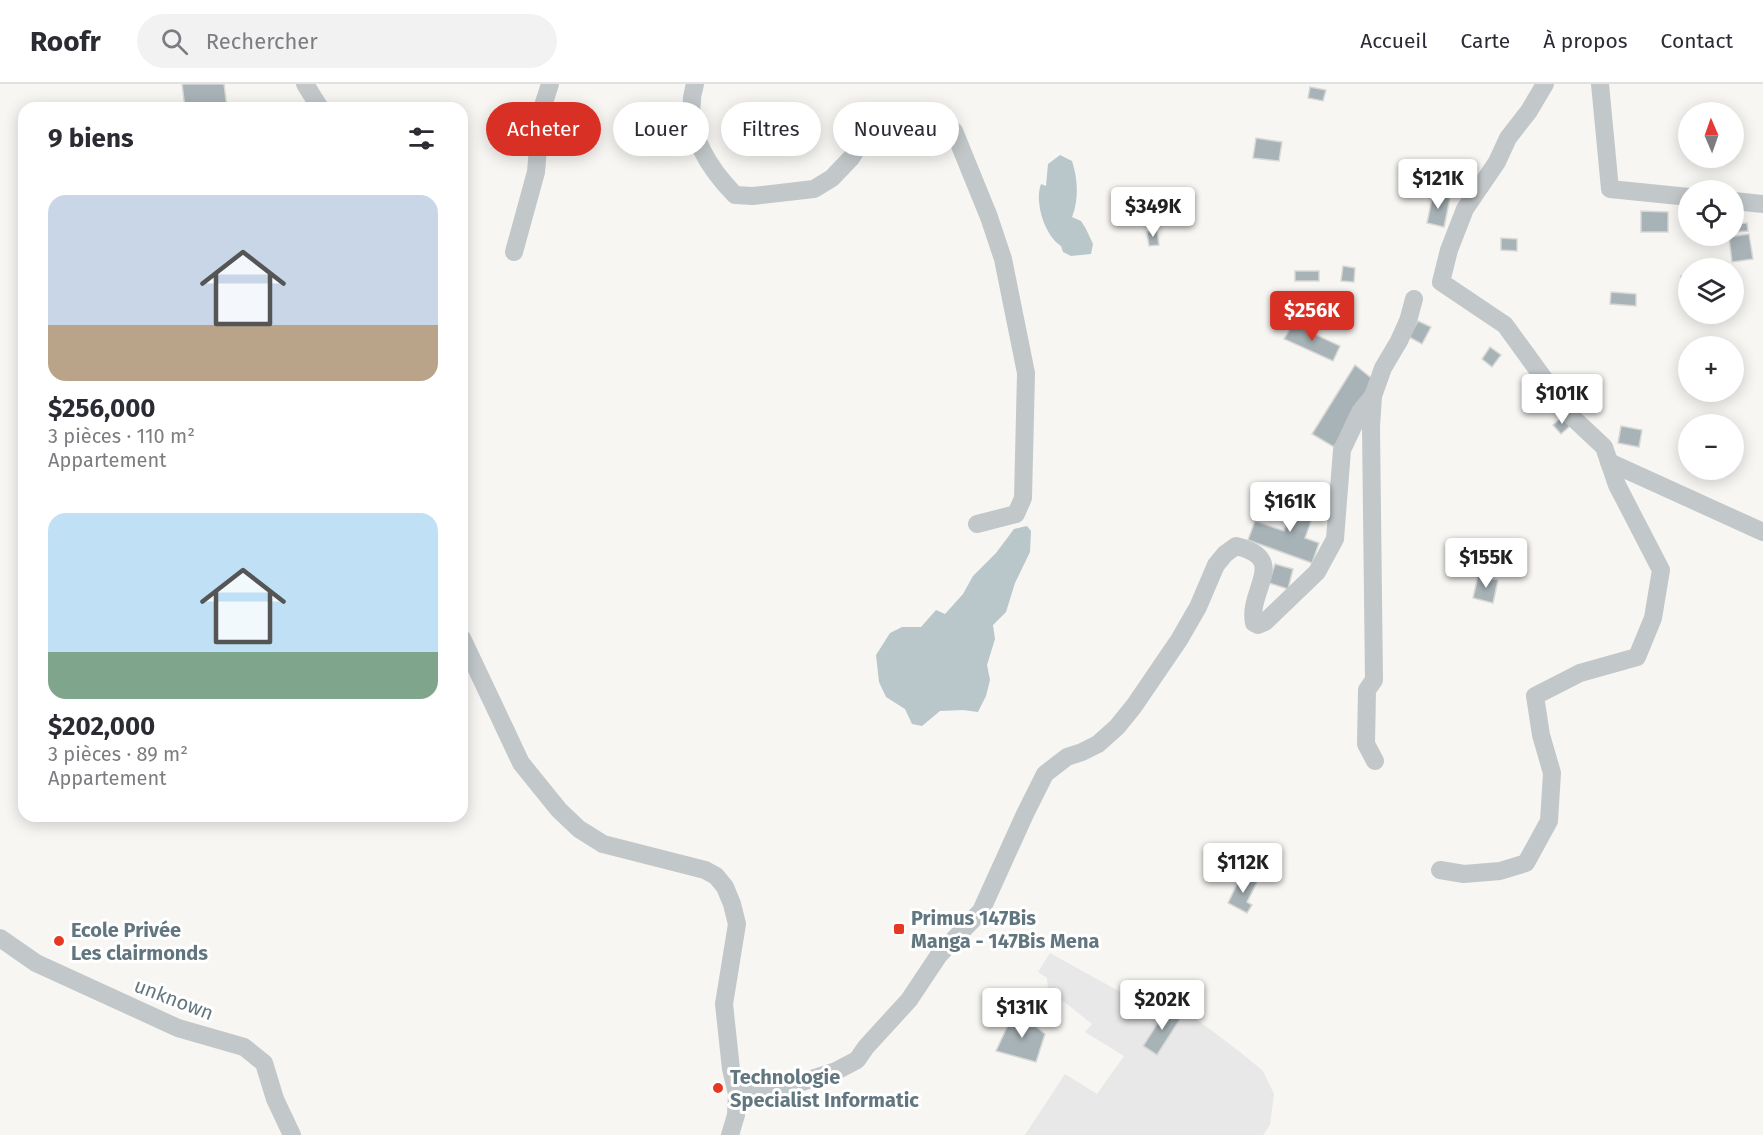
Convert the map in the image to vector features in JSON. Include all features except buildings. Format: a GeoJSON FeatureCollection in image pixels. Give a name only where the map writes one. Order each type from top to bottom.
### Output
{"type":"FeatureCollection","features":[{"type":"Feature","properties":{"kind":"street"},"geometry":{"type":"LineString","coordinates":[[305,84],[316,102]]}},
{"type":"Feature","properties":{"kind":"street"},"geometry":{"type":"LineString","coordinates":[[514,252],[536,172],[541,112],[549,84]]}},
{"type":"Feature","properties":{"kind":"street"},"geometry":{"type":"LineString","coordinates":[[695,84],[691,97],[692,121],[697,143],[735,195],[753,196],[814,189],[832,178],[850,158],[867,132],[889,120],[921,120],[939,123],[954,131],[989,217],[1003,259],[1026,373],[1023,498],[1016,514],[977,524]]}},
{"type":"Feature","properties":{"kind":"street"},"geometry":{"type":"LineString","coordinates":[[1440,870],[1464,874],[1500,871],[1526,863],[1549,821],[1552,773],[1541,735],[1535,696],[1580,673],[1637,657],[1653,618],[1661,570],[1617,485],[1604,447],[1571,416],[1505,325],[1441,282],[1449,250],[1465,209],[1497,162],[1508,138],[1529,111],[1545,84]]}},
{"type":"Feature","properties":{"kind":"street"},"geometry":{"type":"LineString","coordinates":[[1600,84],[1610,189],[1678,196]]}},
{"type":"Feature","properties":{"kind":"street"},"geometry":{"type":"LineString","coordinates":[[1744,202],[1763,204]]}},
{"type":"Feature","properties":{"kind":"street"},"geometry":{"type":"LineString","coordinates":[[737,1094],[790,1086],[836,1071],[857,1060],[909,1000],[939,955],[981,911],[1045,774],[1067,757],[1098,744],[1117,727],[1179,640],[1198,607],[1216,565],[1225,554],[1236,546],[1248,549],[1258,554],[1264,564],[1253,617],[1254,623],[1258,625],[1265,622],[1317,572],[1335,538],[1342,450],[1360,412],[1372,396],[1383,368],[1400,341],[1414,299]]}},
{"type":"Feature","properties":{"kind":"street"},"geometry":{"type":"LineString","coordinates":[[1372,396],[1374,680],[1367,690],[1366,744],[1375,761]]}},
{"type":"Feature","properties":{"kind":"street"},"geometry":{"type":"LineString","coordinates":[[1609,462],[1763,532]]}},
{"type":"Feature","properties":{"kind":"street"},"geometry":{"type":"LineString","coordinates":[[468,651],[521,763],[579,830],[603,844],[705,870],[716,876],[725,887],[732,904],[736,924],[724,1005],[731,1069],[737,1094],[736,1115],[729,1135]]}},
{"type":"Feature","properties":{"kind":"street","name":"unknown"},"geometry":{"type":"LineString","coordinates":[[0,938],[36,963],[178,1028],[244,1047],[264,1063],[275,1099],[292,1135]]}},
{"type":"Feature","properties":{"kind":"shaded area"},"geometry":{"type":"Polygon","coordinates":[[[1060,155],[1072,161],[1077,189],[1072,217],[1081,221],[1086,229],[1093,244],[1091,254],[1071,256],[1063,252],[1061,246],[1050,235],[1042,218],[1039,200],[1041,184],[1046,186],[1048,164],[1060,155]]]}},
{"type":"Feature","properties":{"kind":"shaded area"},"geometry":{"type":"Polygon","coordinates":[[[1027,526],[1031,531],[1030,552],[1015,583],[1006,612],[993,625],[995,639],[987,665],[990,680],[986,696],[978,712],[940,711],[922,726],[912,724],[905,709],[886,697],[879,682],[876,655],[890,633],[902,627],[921,627],[936,610],[945,614],[963,594],[973,576],[996,553],[1014,529],[1027,526]]]}},
{"type":"Feature","properties":{"kind":"shaded area"},"geometry":{"type":"Polygon","coordinates":[[[1050,953],[1151,1009],[1165,1001],[1187,1012],[1263,1071],[1274,1094],[1270,1125],[1263,1135],[1025,1135],[1065,1074],[1097,1094],[1124,1056],[1085,1032],[1092,1024],[1048,989],[1047,978],[1038,972],[1050,953]]]}},
{"type":"Feature","properties":{"kind":"place","name":"Primus 147Bis Manga - 147Bis Mena"},"geometry":{"type":"Point","coordinates":[899,929]}},
{"type":"Feature","properties":{"kind":"place","name":"Ecole Privée Les clairmonds"},"geometry":{"type":"Point","coordinates":[59,941]}},
{"type":"Feature","properties":{"kind":"place","name":"Technologie Specialist Informatic"},"geometry":{"type":"Point","coordinates":[718,1088]}}]}
